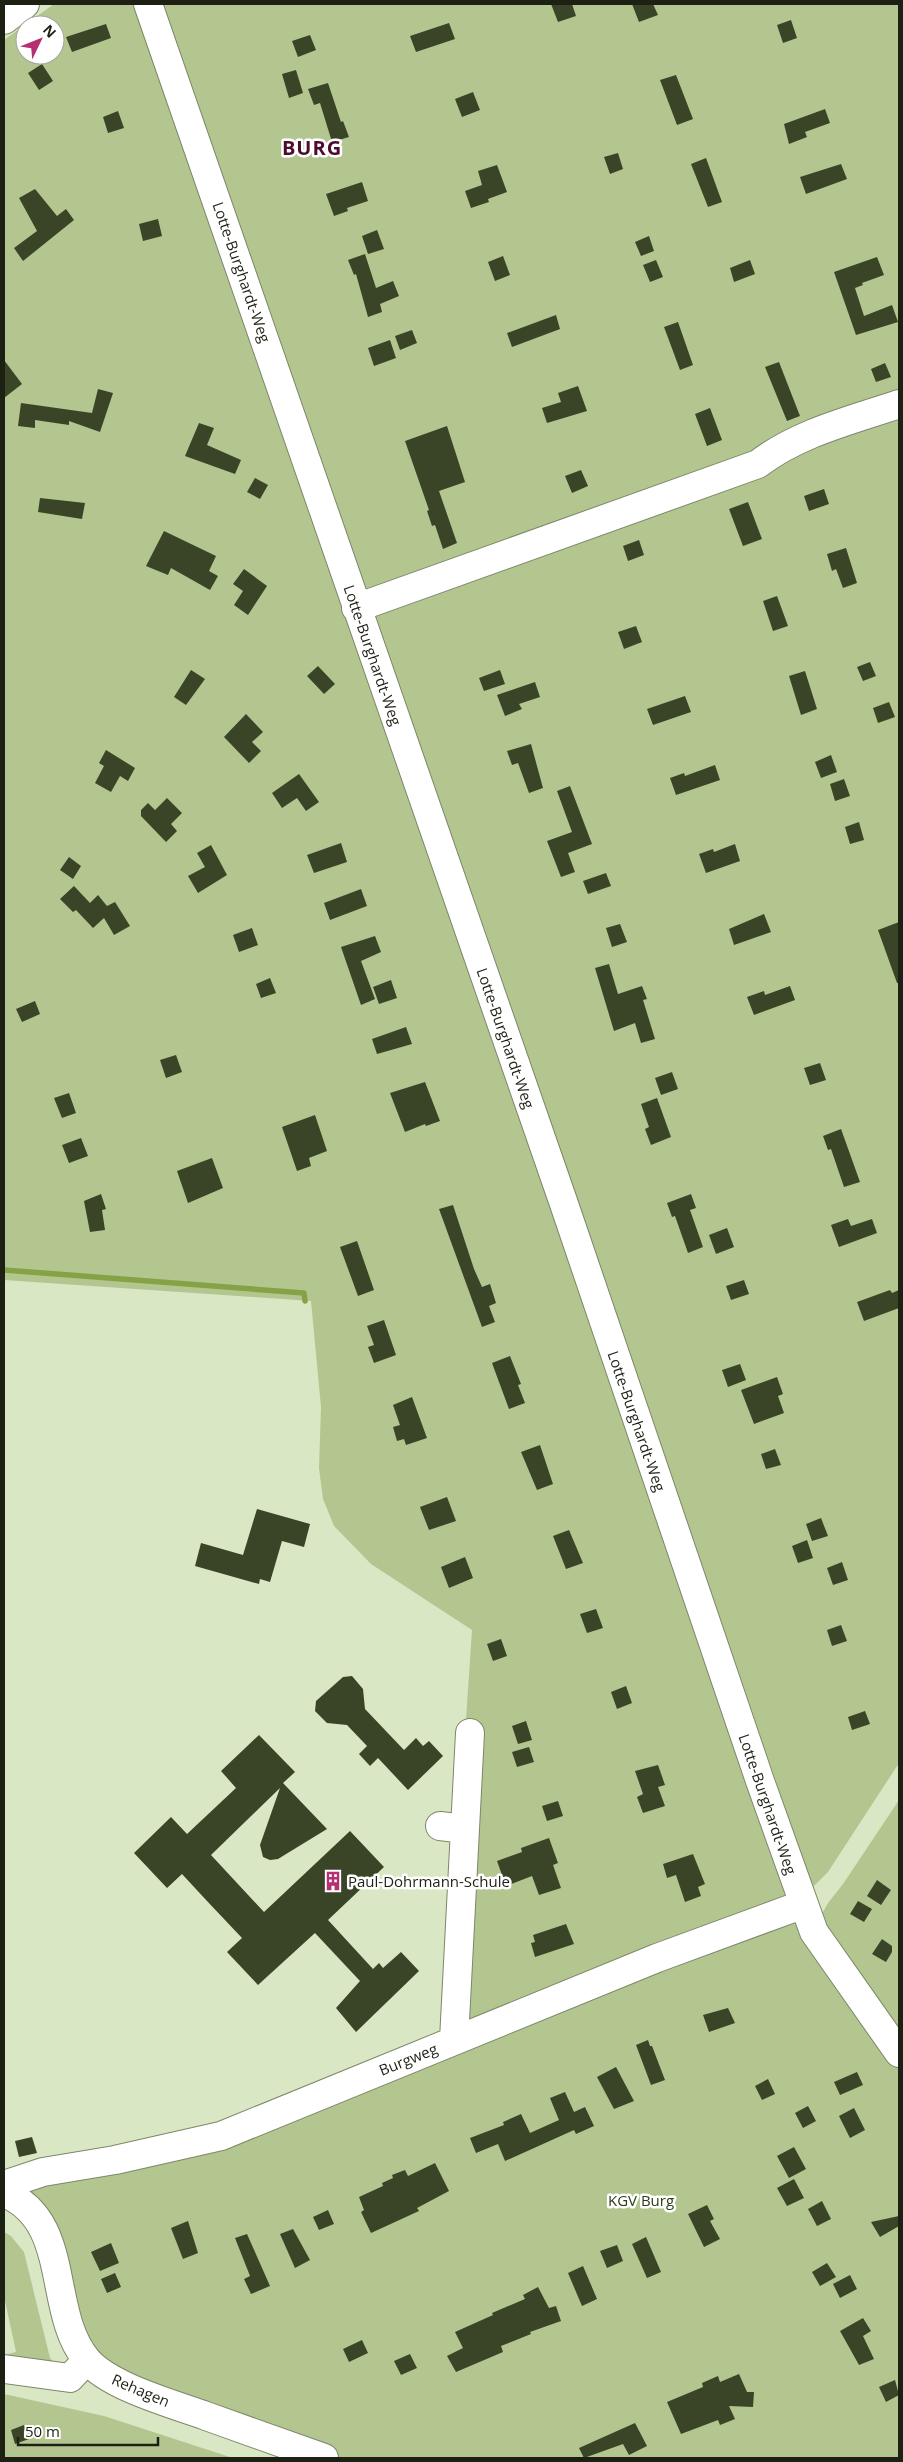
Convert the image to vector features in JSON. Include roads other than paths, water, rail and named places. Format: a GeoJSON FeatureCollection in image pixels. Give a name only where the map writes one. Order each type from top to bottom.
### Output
{"type":"FeatureCollection","features":[{"type":"Feature","properties":{"kind":"street"},"geometry":{"type":"LineString","coordinates":[[4,20],[25,4]]}},
{"type":"Feature","properties":{"kind":"street","name":"Lotte-Burghardt-Weg"},"geometry":{"type":"LineString","coordinates":[[148,4],[564,1204],[756,1771],[814,1932],[899,2053]]}},
{"type":"Feature","properties":{"kind":"street"},"geometry":{"type":"LineString","coordinates":[[356,608],[758,464],[774,452],[836,425],[899,404]]}},
{"type":"Feature","properties":{"kind":"street"},"geometry":{"type":"LineString","coordinates":[[454,2040],[452,1828],[470,1733]]}},
{"type":"Feature","properties":{"kind":"street","name":"Burgweg"},"geometry":{"type":"LineString","coordinates":[[4,2185],[43,2172],[72,2168],[221,2136],[657,1958],[804,1904]]}},
{"type":"Feature","properties":{"kind":"street","name":"Rehagen"},"geometry":{"type":"LineString","coordinates":[[4,2194],[27,2207],[46,2235],[53,2255],[67,2324],[87,2360],[105,2375],[146,2394],[324,2458]]}},
{"type":"Feature","properties":{"kind":"street"},"geometry":{"type":"LineString","coordinates":[[4,2369],[70,2378],[87,2360]]}},
{"type":"Feature","properties":{"kind":"waterway"},"geometry":{"type":"LineString","coordinates":[[4,1270],[304,1293],[305,1301]]}},
{"type":"Feature","properties":{"kind":"place","name":"Paul-Dohrmann-Schule"},"geometry":{"type":"Point","coordinates":[333,1881]}},
{"type":"Feature","properties":{"kind":"district","name":"BURG"},"geometry":{"type":"Point","coordinates":[312,147]}},
{"type":"Feature","properties":{"kind":"park label","name":"KGV Burg"},"geometry":{"type":"Point","coordinates":[641,2200]}}]}
